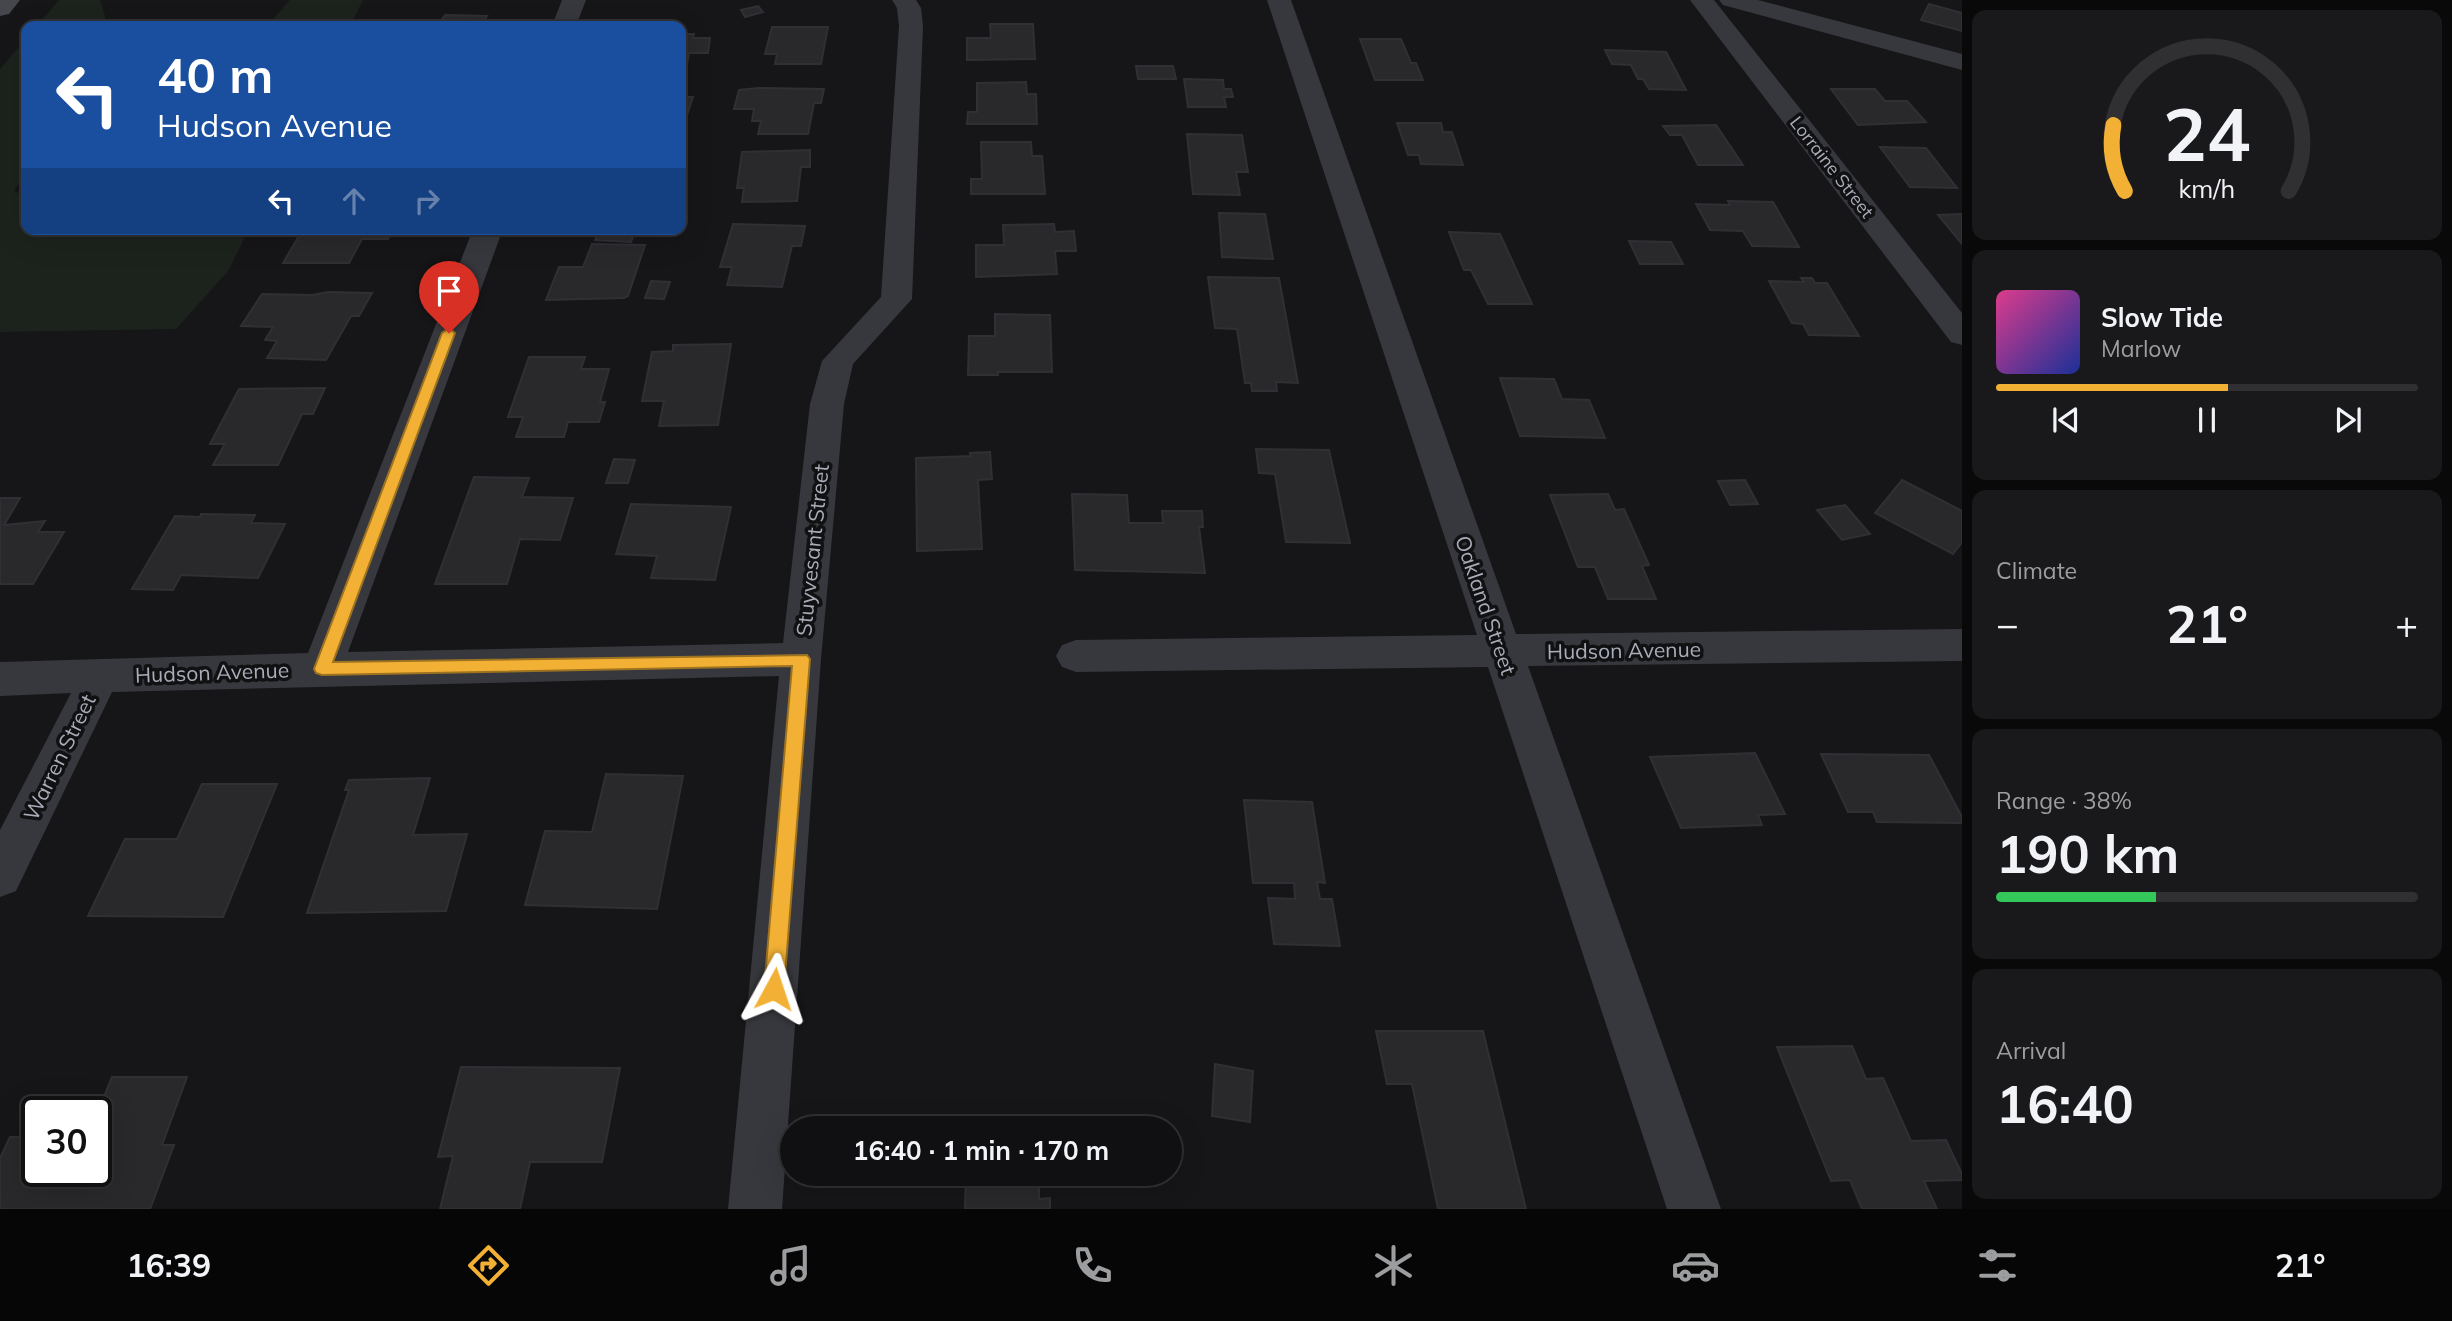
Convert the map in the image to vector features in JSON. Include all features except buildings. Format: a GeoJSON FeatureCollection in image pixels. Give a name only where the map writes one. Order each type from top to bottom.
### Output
{"type":"FeatureCollection","features":[{"type":"Feature","properties":{"kind":"main road"},"geometry":{"type":"LineString","coordinates":[[0,9],[8,0]]}},
{"type":"Feature","properties":{"kind":"street"},"geometry":{"type":"LineString","coordinates":[[566,21],[574,0]]}},
{"type":"Feature","properties":{"kind":"street","name":"Stuyvesant Street"},"geometry":{"type":"LineString","coordinates":[[755,1209],[801,659],[827,404],[838,361],[896,299],[911,26],[909,8],[904,0]]}},
{"type":"Feature","properties":{"kind":"street","name":"Oakland Street"},"geometry":{"type":"LineString","coordinates":[[1279,0],[1695,1209]]}},
{"type":"Feature","properties":{"kind":"street","name":"Lorraine Street"},"geometry":{"type":"LineString","coordinates":[[1702,0],[1962,335]]}},
{"type":"Feature","properties":{"kind":"street"},"geometry":{"type":"LineString","coordinates":[[1731,0],[1962,62]]}},
{"type":"Feature","properties":{"kind":"street"},"geometry":{"type":"LineString","coordinates":[[322,669],[486,235]]}},
{"type":"Feature","properties":{"kind":"street","name":"Hudson Avenue"},"geometry":{"type":"LineString","coordinates":[[1076,656],[1962,645]]}},
{"type":"Feature","properties":{"kind":"street","name":"Hudson Avenue"},"geometry":{"type":"LineString","coordinates":[[0,679],[801,659]]}},
{"type":"Feature","properties":{"kind":"street","name":"Warren Street"},"geometry":{"type":"LineString","coordinates":[[0,876],[100,676]]}},
{"type":"Feature","properties":{"kind":"shaded area"},"geometry":{"type":"Polygon","coordinates":[[[59,0],[100,0],[106,21],[41,21],[59,0]]]}},
{"type":"Feature","properties":{"kind":"shaded area"},"geometry":{"type":"Polygon","coordinates":[[[290,0],[363,0],[352,21],[271,21],[290,0]]]}},
{"type":"Feature","properties":{"kind":"shaded area"},"geometry":{"type":"Polygon","coordinates":[[[21,45],[21,179],[14,191],[21,194],[21,235],[246,235],[228,271],[176,329],[0,332],[0,69],[21,45]]]}},
{"type":"Feature","properties":{"kind":"route"},"geometry":{"type":"LineString","coordinates":[[449,333],[322,669],[801,659],[774,989]]}}]}
